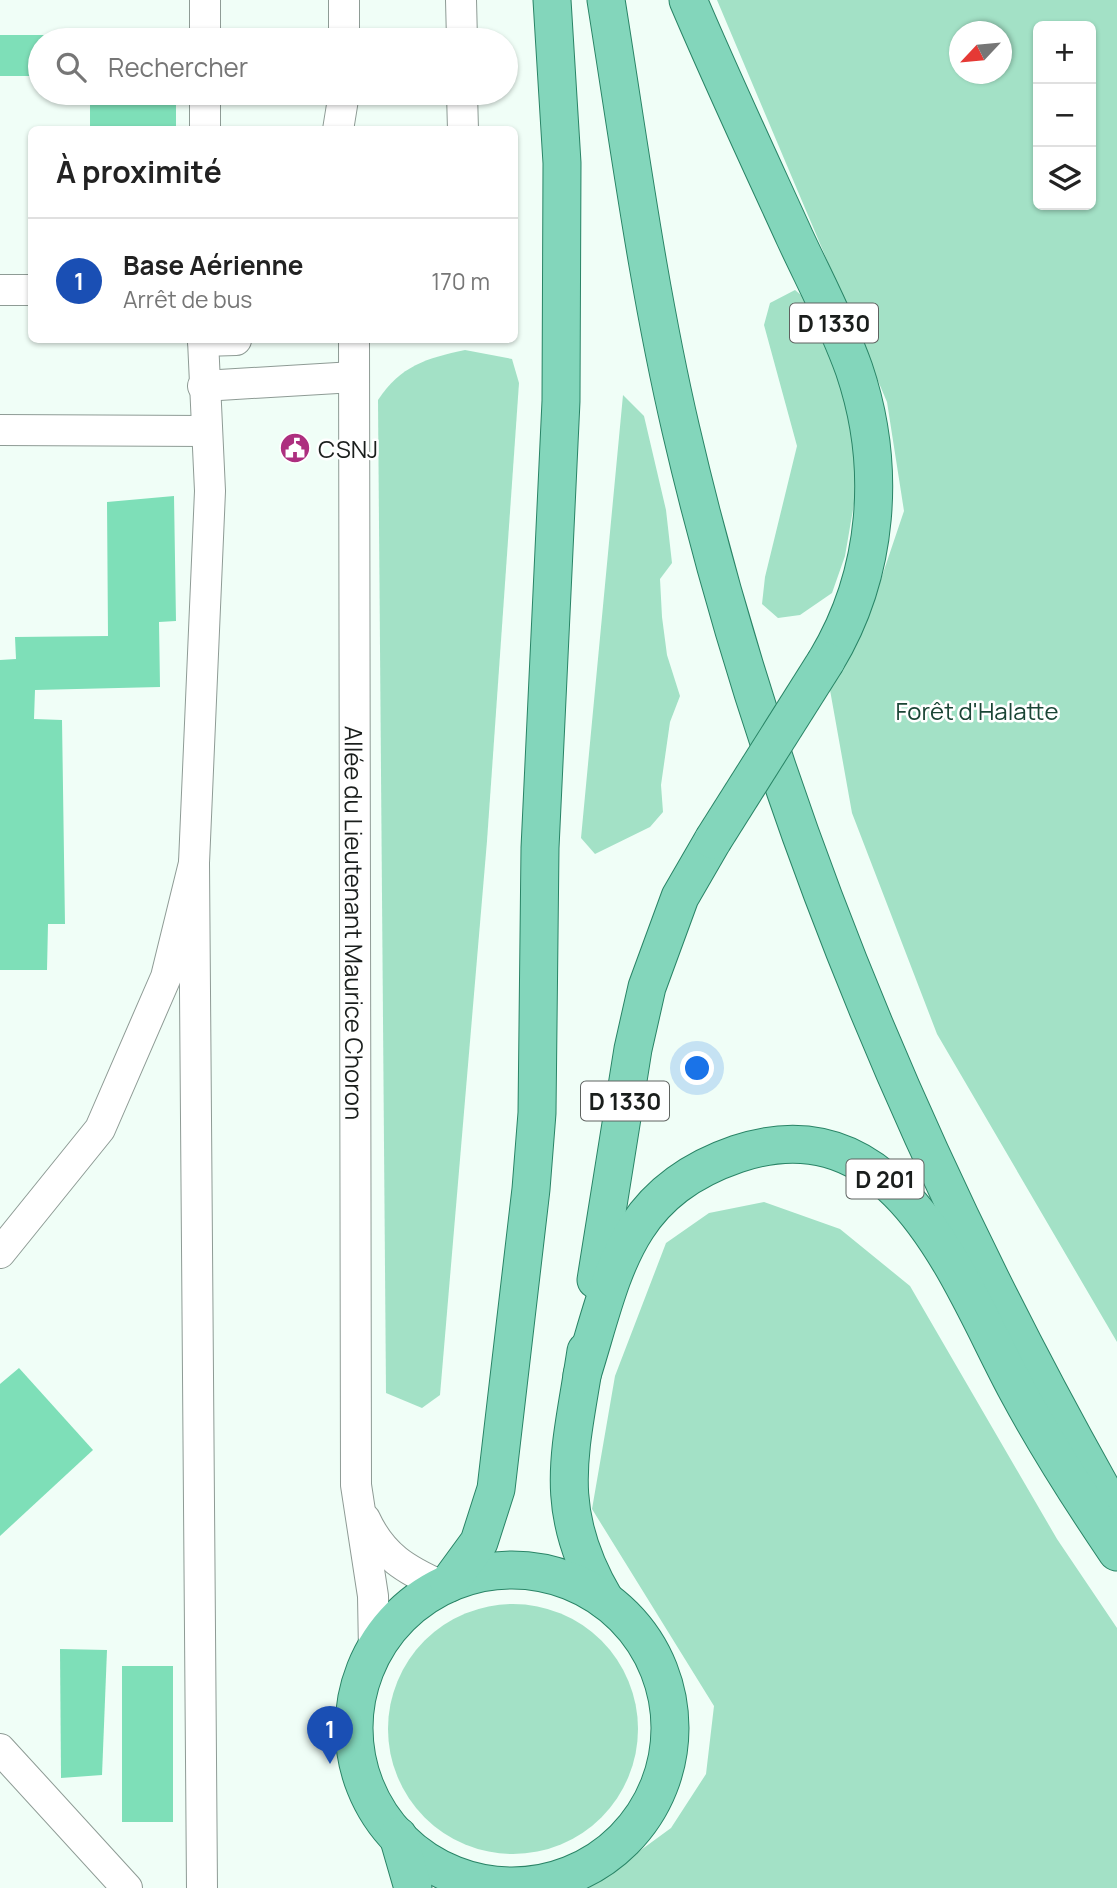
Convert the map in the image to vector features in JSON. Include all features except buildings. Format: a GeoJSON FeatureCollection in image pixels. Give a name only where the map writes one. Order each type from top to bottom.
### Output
{"type":"FeatureCollection","features":[{"type":"Feature","properties":{"kind":"main road"},"geometry":{"type":"LineString","coordinates":[[446,1584],[489,1571],[530,1571],[569,1581],[605,1600],[636,1630],[657,1665],[668,1706],[666,1762],[652,1801],[618,1846],[583,1869],[540,1885],[504,1886],[464,1878],[428,1861],[398,1836],[374,1804],[356,1754],[356,1700],[374,1651],[398,1618],[446,1584],[479,1542],[496,1489],[534,1157],[540,848],[561,412],[562,163],[552,0]]}},
{"type":"Feature","properties":{"kind":"main road","name":"D 201"},"geometry":{"type":"LineString","coordinates":[[579,0],[609,136],[655,309],[682,434],[716,564],[764,728],[825,900],[902,1092],[962,1224],[1029,1359],[1117,1516]]}},
{"type":"Feature","properties":{"kind":"main road","name":"D 201"},"geometry":{"type":"LineString","coordinates":[[606,0],[655,309]]}},
{"type":"Feature","properties":{"kind":"main road","name":"D 1330"},"geometry":{"type":"LineString","coordinates":[[605,1600],[584,1562],[570,1510],[569,1471],[640,1014],[663,936],[680,897],[712,841],[826,661],[848,619],[870,549],[874,485],[867,416],[845,347],[688,0]]}},
{"type":"Feature","properties":{"kind":"main road","name":"D 201"},"geometry":{"type":"LineString","coordinates":[[582,1375],[623,1248],[635,1226],[668,1191],[702,1169],[746,1152],[789,1146],[844,1154],[876,1171],[925,1221],[958,1274],[1038,1429],[1117,1552]]}},
{"type":"Feature","properties":{"kind":"main road"},"geometry":{"type":"LineString","coordinates":[[398,1836],[413,1888]]}},
{"type":"Feature","properties":{"kind":"street"},"geometry":{"type":"LineString","coordinates":[[205,0],[205,28]]}},
{"type":"Feature","properties":{"kind":"street"},"geometry":{"type":"LineString","coordinates":[[344,0],[344,28]]}},
{"type":"Feature","properties":{"kind":"street"},"geometry":{"type":"LineString","coordinates":[[461,0],[461,28]]}},
{"type":"Feature","properties":{"kind":"street"},"geometry":{"type":"LineString","coordinates":[[205,105],[205,126]]}},
{"type":"Feature","properties":{"kind":"street"},"geometry":{"type":"LineString","coordinates":[[339,126],[342,105]]}},
{"type":"Feature","properties":{"kind":"street"},"geometry":{"type":"LineString","coordinates":[[462,105],[463,126]]}},
{"type":"Feature","properties":{"kind":"street"},"geometry":{"type":"LineString","coordinates":[[0,290],[28,289]]}},
{"type":"Feature","properties":{"kind":"street"},"geometry":{"type":"LineString","coordinates":[[202,1888],[194,863],[210,491],[203,343]]}},
{"type":"Feature","properties":{"kind":"street","name":"Allée du Lieutenant Maurice Choron"},"geometry":{"type":"LineString","coordinates":[[354,343],[356,1485],[373,1596],[374,1651]]}},
{"type":"Feature","properties":{"kind":"street"},"geometry":{"type":"LineString","coordinates":[[203,386],[354,377]]}},
{"type":"Feature","properties":{"kind":"street"},"geometry":{"type":"LineString","coordinates":[[0,430],[206,431]]}},
{"type":"Feature","properties":{"kind":"street"},"geometry":{"type":"LineString","coordinates":[[0,1253],[100,1129],[166,976],[194,863]]}},
{"type":"Feature","properties":{"kind":"street","name":"Allée du Lieutenant Maurice Choron"},"geometry":{"type":"LineString","coordinates":[[359,1506],[370,1531],[388,1556],[405,1569],[446,1584]]}},
{"type":"Feature","properties":{"kind":"street"},"geometry":{"type":"LineString","coordinates":[[0,1749],[127,1888]]}},
{"type":"Feature","properties":{"kind":"green space","name":"Forêt d'Halatte"},"geometry":{"type":"Polygon","coordinates":[[[717,0],[1117,0],[1117,1342],[937,1034],[852,813],[830,690],[878,588],[904,511],[887,402],[717,0]]]}},
{"type":"Feature","properties":{"kind":"green space"},"geometry":{"type":"Polygon","coordinates":[[[795,290],[814,306],[849,411],[861,463],[845,556],[832,593],[800,615],[778,618],[762,604],[765,577],[797,446],[764,325],[770,303],[795,290]]]}},
{"type":"Feature","properties":{"kind":"green space"},"geometry":{"type":"Polygon","coordinates":[[[465,350],[512,359],[519,383],[487,841],[440,1395],[422,1408],[386,1393],[378,400],[386,388],[405,371],[438,356],[465,350]]]}},
{"type":"Feature","properties":{"kind":"green space"},"geometry":{"type":"Polygon","coordinates":[[[623,395],[644,416],[666,510],[672,563],[660,579],[662,617],[667,655],[680,696],[670,722],[661,785],[663,812],[650,827],[595,854],[581,838],[623,395]]]}},
{"type":"Feature","properties":{"kind":"green space"},"geometry":{"type":"Polygon","coordinates":[[[764,1202],[840,1229],[910,1286],[1057,1539],[1117,1628],[1117,1888],[589,1888],[671,1828],[706,1774],[714,1706],[592,1509],[615,1376],[666,1243],[709,1213],[764,1202]]]}},
{"type":"Feature","properties":{"kind":"green space"},"geometry":{"type":"Polygon","coordinates":[[[513,1604],[561,1614],[582,1625],[601,1641],[617,1660],[628,1681],[638,1729],[628,1777],[617,1798],[601,1817],[582,1833],[561,1844],[513,1854],[465,1844],[444,1833],[425,1817],[409,1798],[398,1777],[388,1729],[398,1681],[409,1660],[425,1641],[444,1625],[465,1614],[513,1604]]]}},
{"type":"Feature","properties":{"kind":"place","name":"CSNJ"},"geometry":{"type":"Point","coordinates":[295,448]}},
{"type":"Feature","properties":{"kind":"place","name":"Base Aérienne"},"geometry":{"type":"Point","coordinates":[330,1764]}}]}
